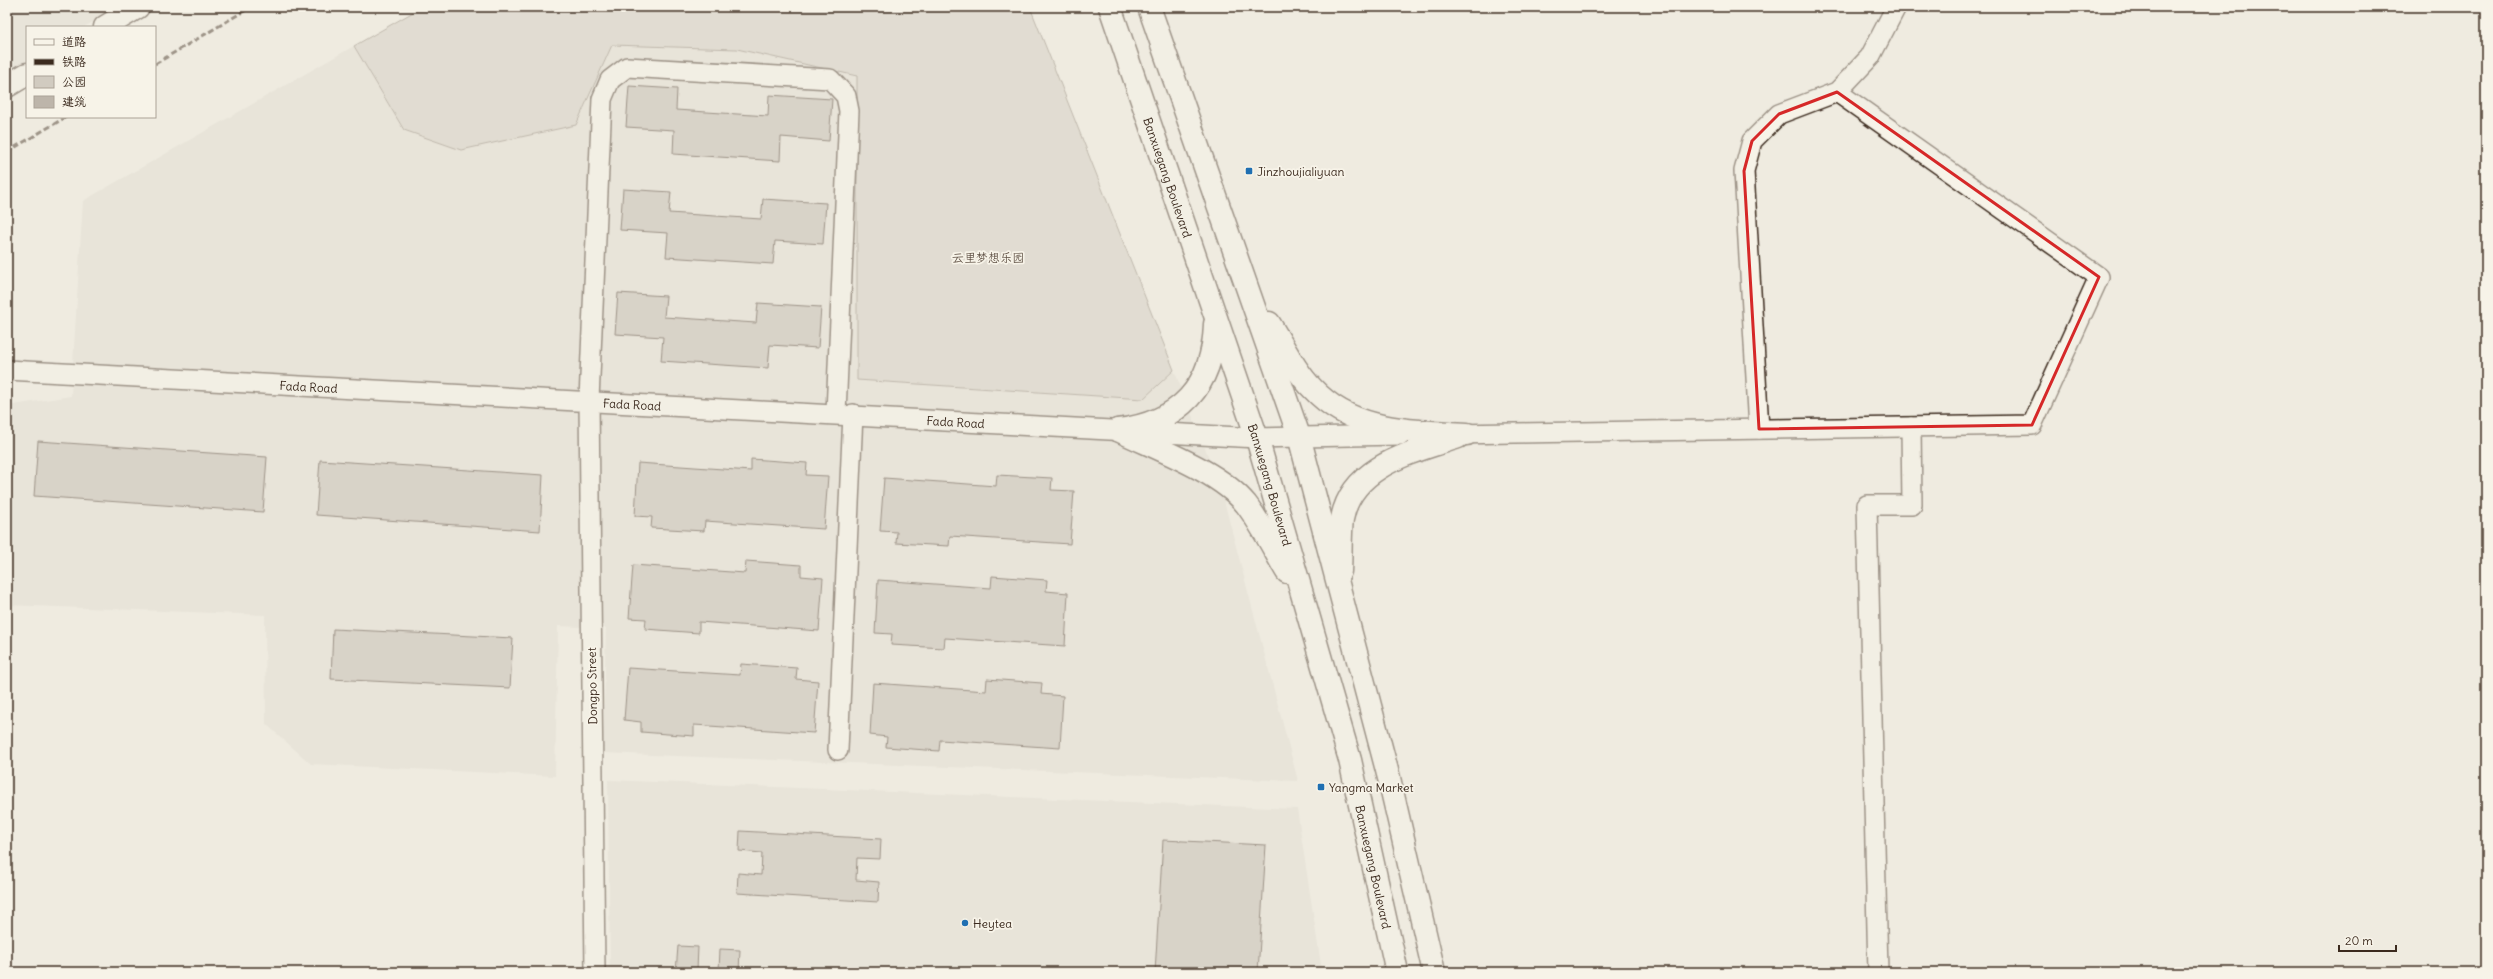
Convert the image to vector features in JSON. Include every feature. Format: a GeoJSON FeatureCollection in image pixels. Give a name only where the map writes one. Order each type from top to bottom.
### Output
{"type":"FeatureCollection","features":[{"type":"Feature","properties":{"kind":"main road"},"geometry":{"type":"LineString","coordinates":[[107,26],[138,7]]}},
{"type":"Feature","properties":{"kind":"main road","name":"Banxuegang Boulevard"},"geometry":{"type":"LineString","coordinates":[[1110,7],[1257,438],[1350,760],[1397,972]]}},
{"type":"Feature","properties":{"kind":"main road"},"geometry":{"type":"LineString","coordinates":[[1149,7],[1299,436],[1389,778],[1434,972]]}},
{"type":"Feature","properties":{"kind":"main road"},"geometry":{"type":"LineString","coordinates":[[7,86],[26,75]]}},
{"type":"Feature","properties":{"kind":"main road"},"geometry":{"type":"LineString","coordinates":[[1249,292],[1312,389],[1334,408],[1359,421],[1387,428],[1467,434]]}},
{"type":"Feature","properties":{"kind":"main road"},"geometry":{"type":"LineString","coordinates":[[1118,430],[1141,427],[1162,419],[1182,406],[1197,388],[1208,368],[1214,346],[1215,323],[1210,300]]}},
{"type":"Feature","properties":{"kind":"main road"},"geometry":{"type":"LineString","coordinates":[[1118,430],[1209,474],[1234,492],[1254,516],[1303,599]]}},
{"type":"Feature","properties":{"kind":"main road"},"geometry":{"type":"LineString","coordinates":[[1339,592],[1342,518],[1347,504],[1363,481],[1389,462],[1467,434]]}},
{"type":"Feature","properties":{"kind":"street"},"geometry":{"type":"LineString","coordinates":[[1759,430],[1744,170],[1752,141],[1779,114],[1837,92],[1870,56],[1896,7]]}},
{"type":"Feature","properties":{"kind":"street","name":"Dongpo Street"},"geometry":{"type":"LineString","coordinates":[[595,972],[589,400],[602,99],[610,80],[627,67],[830,79],[846,96],[848,111],[845,414],[838,750]]}},
{"type":"Feature","properties":{"kind":"street","name":"Fada Road"},"geometry":{"type":"LineString","coordinates":[[7,370],[589,400],[1257,438],[1299,436],[2032,425],[2099,277],[1837,92]]}},
{"type":"Feature","properties":{"kind":"street"},"geometry":{"type":"LineString","coordinates":[[1878,972],[1866,505],[1912,505],[1911,427]]}},
{"type":"Feature","properties":{"kind":"highlighted area"},"geometry":{"type":"Polygon","coordinates":[[[1837,92],[2099,277],[2032,425],[1759,429],[1744,171],[1752,141],[1779,114],[1837,92]]]}},
{"type":"Feature","properties":{"kind":"shaded area"},"geometry":{"type":"Polygon","coordinates":[[[7,7],[118,7],[86,26],[26,26],[26,62],[7,73],[7,7]]]}},
{"type":"Feature","properties":{"kind":"shaded area"},"geometry":{"type":"Polygon","coordinates":[[[611,45],[737,49],[858,76],[857,380],[1142,399],[1174,370],[1220,486],[1298,781],[603,753],[606,628],[558,626],[555,776],[311,764],[266,724],[265,615],[7,605],[7,406],[71,396],[83,201],[354,46],[404,130],[576,125],[611,45]]]}},
{"type":"Feature","properties":{"kind":"shaded area"},"geometry":{"type":"Polygon","coordinates":[[[608,780],[1297,809],[1322,972],[610,972],[608,780]]]}},
{"type":"Feature","properties":{"kind":"green space","name":"云里梦想乐园"},"geometry":{"type":"Polygon","coordinates":[[[422,7],[1030,7],[1174,370],[1143,399],[857,380],[857,76],[737,49],[612,45],[576,125],[461,150],[404,130],[354,46],[422,7]]]}},
{"type":"Feature","properties":{"kind":"building"},"geometry":{"type":"Polygon","coordinates":[[[629,86],[677,89],[676,110],[768,116],[769,95],[832,99],[829,141],[781,137],[780,161],[673,154],[674,130],[626,127],[629,86]]]}},
{"type":"Feature","properties":{"kind":"building"},"geometry":{"type":"Polygon","coordinates":[[[623,189],[671,192],[669,213],[761,219],[763,199],[826,203],[823,244],[775,241],[773,264],[666,257],[668,233],[620,230],[623,189]]]}},
{"type":"Feature","properties":{"kind":"building"},"geometry":{"type":"Polygon","coordinates":[[[618,293],[666,296],[664,317],[756,323],[758,303],[821,307],[818,348],[770,345],[768,368],[661,361],[663,337],[615,334],[618,293]]]}},
{"type":"Feature","properties":{"kind":"building"},"geometry":{"type":"Polygon","coordinates":[[[38,441],[267,457],[263,512],[34,496],[38,441]]]}},
{"type":"Feature","properties":{"kind":"building"},"geometry":{"type":"Polygon","coordinates":[[[751,459],[807,463],[806,475],[828,476],[824,529],[705,521],[704,531],[651,528],[652,517],[635,516],[638,463],[751,471],[751,459]]]}},
{"type":"Feature","properties":{"kind":"building"},"geometry":{"type":"Polygon","coordinates":[[[320,460],[543,475],[540,531],[316,515],[320,460]]]}},
{"type":"Feature","properties":{"kind":"building"},"geometry":{"type":"Polygon","coordinates":[[[997,475],[1052,478],[1051,490],[1074,491],[1070,544],[950,536],[949,546],[896,543],[897,532],[880,531],[884,478],[996,486],[997,475]]]}},
{"type":"Feature","properties":{"kind":"building"},"geometry":{"type":"Polygon","coordinates":[[[746,561],[801,565],[801,576],[823,578],[819,631],[699,622],[699,633],[645,629],[646,619],[629,618],[633,565],[745,573],[746,561]]]}},
{"type":"Feature","properties":{"kind":"building"},"geometry":{"type":"Polygon","coordinates":[[[992,576],[1047,580],[1046,591],[1068,593],[1065,646],[945,638],[944,648],[891,645],[892,634],[875,633],[878,580],[991,588],[992,576]]]}},
{"type":"Feature","properties":{"kind":"building"},"geometry":{"type":"Polygon","coordinates":[[[333,629],[513,638],[510,688],[331,679],[333,629]]]}},
{"type":"Feature","properties":{"kind":"building"},"geometry":{"type":"Polygon","coordinates":[[[741,664],[797,668],[796,679],[818,681],[814,733],[694,725],[694,736],[641,732],[641,722],[624,720],[628,668],[740,675],[741,664]]]}},
{"type":"Feature","properties":{"kind":"building"},"geometry":{"type":"Polygon","coordinates":[[[987,679],[1042,683],[1041,694],[1063,696],[1060,748],[940,740],[939,751],[886,747],[887,737],[870,735],[873,683],[986,691],[987,679]]]}},
{"type":"Feature","properties":{"kind":"building"},"geometry":{"type":"Polygon","coordinates":[[[740,831],[881,839],[880,859],[857,858],[856,880],[879,882],[878,902],[737,893],[738,873],[761,875],[762,853],[739,851],[740,831]]]}},
{"type":"Feature","properties":{"kind":"building"},"geometry":{"type":"Polygon","coordinates":[[[1163,840],[1266,845],[1258,972],[1155,972],[1163,840]]]}},
{"type":"Feature","properties":{"kind":"building"},"geometry":{"type":"Polygon","coordinates":[[[678,946],[698,947],[697,970],[719,971],[720,949],[740,950],[739,972],[676,972],[678,946]]]}},
{"type":"Feature","properties":{"kind":"railway"},"geometry":{"type":"LineString","coordinates":[[156,63],[251,7]]}},
{"type":"Feature","properties":{"kind":"railway"},"geometry":{"type":"LineString","coordinates":[[7,152],[64,118]]}},
{"type":"Feature","properties":{"kind":"place","name":"Jinzhoujialiyuan"},"geometry":{"type":"Point","coordinates":[1249,171]}},
{"type":"Feature","properties":{"kind":"place","name":"Yangma Market"},"geometry":{"type":"Point","coordinates":[1321,787]}},
{"type":"Feature","properties":{"kind":"place","name":"Heytea"},"geometry":{"type":"Point","coordinates":[965,923]}}]}
